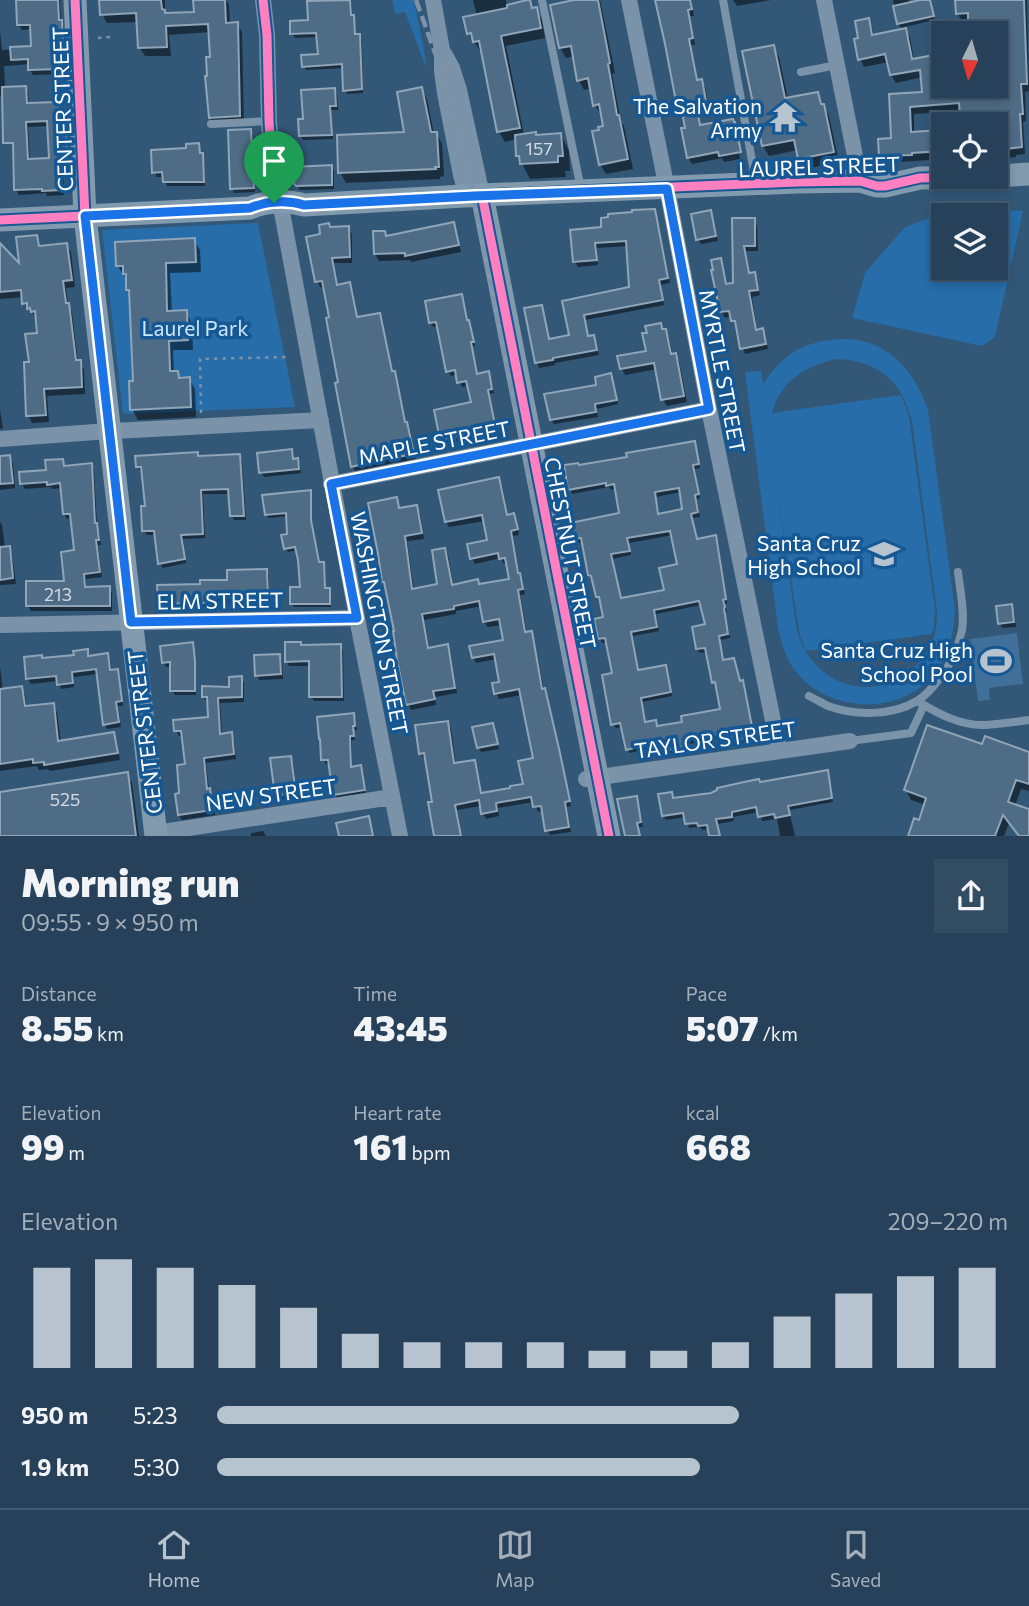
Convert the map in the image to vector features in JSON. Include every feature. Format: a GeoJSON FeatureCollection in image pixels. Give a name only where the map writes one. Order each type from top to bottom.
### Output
{"type":"FeatureCollection","features":[{"type":"Feature","properties":{"kind":"main road","name":"CENTER STREET"},"geometry":{"type":"LineString","coordinates":[[75,0],[85,216],[156,834]]}},
{"type":"Feature","properties":{"kind":"main road"},"geometry":{"type":"LineString","coordinates":[[1008,175],[1029,174]]}},
{"type":"Feature","properties":{"kind":"main road","name":"LAUREL STREET"},"geometry":{"type":"LineString","coordinates":[[0,220],[250,208],[260,203],[295,212],[304,205],[582,191],[859,181],[885,186],[931,178]]}},
{"type":"Feature","properties":{"kind":"main road","name":"CHESTNUT STREET"},"geometry":{"type":"LineString","coordinates":[[474,196],[592,778],[609,836]]}},
{"type":"Feature","properties":{"kind":"main road","name":"CHESTNUT STREET"},"geometry":{"type":"LineString","coordinates":[[592,778],[597,836]]}},
{"type":"Feature","properties":{"kind":"street","name":"WASHINGTON STREET"},"geometry":{"type":"LineString","coordinates":[[263,0],[267,35],[269,121],[278,207],[400,836]]}},
{"type":"Feature","properties":{"kind":"street","name":"CHESTNUT STREET"},"geometry":{"type":"LineString","coordinates":[[433,0],[442,50],[445,93],[461,175],[474,196]]}},
{"type":"Feature","properties":{"kind":"street","name":"MYRTLE STREET"},"geometry":{"type":"LineString","coordinates":[[629,0],[779,750]]}},
{"type":"Feature","properties":{"kind":"street"},"geometry":{"type":"LineString","coordinates":[[824,0],[859,181]]}},
{"type":"Feature","properties":{"kind":"street","name":"MAPLE STREET"},"geometry":{"type":"LineString","coordinates":[[331,484],[709,409]]}},
{"type":"Feature","properties":{"kind":"street"},"geometry":{"type":"LineString","coordinates":[[0,439],[321,420]]}},
{"type":"Feature","properties":{"kind":"street","name":"ELM STREET"},"geometry":{"type":"LineString","coordinates":[[0,625],[357,618]]}},
{"type":"Feature","properties":{"kind":"street","name":"TAYLOR STREET"},"geometry":{"type":"LineString","coordinates":[[592,778],[850,741]]}},
{"type":"Feature","properties":{"kind":"street","name":"NEW STREET"},"geometry":{"type":"LineString","coordinates":[[156,834],[392,797]]}},
{"type":"Feature","properties":{"kind":"lane"},"geometry":{"type":"LineString","coordinates":[[542,0],[582,191]]}},
{"type":"Feature","properties":{"kind":"lane"},"geometry":{"type":"LineString","coordinates":[[723,0],[757,184]]}},
{"type":"Feature","properties":{"kind":"lane"},"geometry":{"type":"LineString","coordinates":[[801,72],[837,65]]}},
{"type":"Feature","properties":{"kind":"lane"},"geometry":{"type":"LineString","coordinates":[[211,124],[269,121]]}},
{"type":"Feature","properties":{"kind":"lane"},"geometry":{"type":"LineString","coordinates":[[850,741],[911,733],[921,703],[952,662],[957,648],[963,612],[958,572]]}},
{"type":"Feature","properties":{"kind":"lane"},"geometry":{"type":"LineString","coordinates":[[809,696],[828,706],[865,713],[921,703],[933,711],[971,724],[1029,720]]}},
{"type":"Feature","properties":{"kind":"path"},"geometry":{"type":"LineString","coordinates":[[98,38],[111,37]]}},
{"type":"Feature","properties":{"kind":"path"},"geometry":{"type":"LineString","coordinates":[[201,416],[200,359],[288,357]]}},
{"type":"Feature","properties":{"kind":"green space"},"geometry":{"type":"Polygon","coordinates":[[[392,0],[414,0],[427,66],[405,12],[395,14],[392,0]]]}},
{"type":"Feature","properties":{"kind":"green space"},"geometry":{"type":"Polygon","coordinates":[[[1008,210],[1023,211],[1008,278],[1008,210]]]}},
{"type":"Feature","properties":{"kind":"green space"},"geometry":{"type":"Polygon","coordinates":[[[931,217],[931,280],[1008,280],[995,337],[982,346],[852,318],[865,273],[905,227],[931,217]]]}},
{"type":"Feature","properties":{"kind":"green space","name":"Laurel Park"},"geometry":{"type":"Polygon","coordinates":[[[258,223],[295,407],[123,414],[102,230],[258,223]]]}},
{"type":"Feature","properties":{"kind":"green space"},"geometry":{"type":"Polygon","coordinates":[[[857,340],[886,351],[904,366],[918,387],[928,410],[955,609],[948,648],[934,675],[912,693],[876,704],[839,700],[821,693],[806,682],[788,659],[778,628],[745,372],[761,371],[763,384],[779,364],[795,351],[827,341],[857,340]],[[836,359],[814,366],[788,384],[781,392],[772,413],[901,395],[909,416],[935,610],[932,634],[806,651],[822,670],[836,680],[869,687],[886,684],[903,676],[923,658],[934,636],[937,616],[912,421],[902,394],[886,375],[864,364],[836,359]],[[778,497],[796,625],[801,643],[806,650],[800,636],[778,497]]]}},
{"type":"Feature","properties":{"kind":"shaded area","name":"Santa Cruz High School Pool"},"geometry":{"type":"Polygon","coordinates":[[[1017,633],[1023,684],[989,688],[990,700],[978,701],[970,639],[1017,633]]]}},
{"type":"Feature","properties":{"kind":"building"},"geometry":{"type":"Polygon","coordinates":[[[16,0],[58,0],[63,43],[60,43],[61,69],[28,70],[28,59],[11,60],[10,47],[31,46],[30,25],[17,25],[16,0]]]}},
{"type":"Feature","properties":{"kind":"building"},"geometry":{"type":"Polygon","coordinates":[[[99,0],[161,0],[165,13],[194,12],[193,0],[225,0],[226,23],[238,22],[240,116],[209,118],[205,76],[206,57],[210,57],[208,24],[166,26],[167,47],[138,48],[136,13],[100,15],[99,0]]]}},
{"type":"Feature","properties":{"kind":"building"},"geometry":{"type":"Polygon","coordinates":[[[350,0],[355,34],[360,34],[362,89],[343,91],[342,64],[302,67],[301,55],[318,54],[316,33],[290,34],[290,21],[308,20],[307,1],[350,0]]]}},
{"type":"Feature","properties":{"kind":"building"},"geometry":{"type":"Polygon","coordinates":[[[530,0],[532,8],[537,7],[541,28],[501,36],[520,128],[497,132],[479,41],[473,42],[471,33],[467,34],[463,17],[507,8],[507,5],[530,0]]]}},
{"type":"Feature","properties":{"kind":"building"},"geometry":{"type":"Polygon","coordinates":[[[574,0],[598,0],[617,115],[628,159],[599,165],[592,131],[603,126],[599,104],[593,106],[588,78],[577,81],[571,46],[559,48],[550,5],[574,0]]]}},
{"type":"Feature","properties":{"kind":"building"},"geometry":{"type":"Polygon","coordinates":[[[655,0],[690,0],[692,9],[688,10],[693,38],[689,39],[697,80],[702,79],[706,101],[696,103],[700,125],[733,119],[741,152],[719,156],[718,152],[687,158],[681,128],[685,128],[681,106],[677,107],[655,0]]]}},
{"type":"Feature","properties":{"kind":"building"},"geometry":{"type":"Polygon","coordinates":[[[930,0],[934,16],[897,24],[893,6],[930,0]]]}},
{"type":"Feature","properties":{"kind":"building"},"geometry":{"type":"Polygon","coordinates":[[[955,0],[1024,0],[1027,84],[1021,84],[1022,147],[1008,149],[1008,112],[960,112],[959,103],[910,107],[911,132],[931,131],[931,152],[879,156],[878,139],[891,138],[889,94],[922,92],[920,70],[890,75],[885,54],[858,60],[854,39],[858,38],[855,21],[869,18],[872,35],[906,28],[912,59],[931,56],[931,98],[1008,98],[1008,21],[968,21],[968,13],[956,14],[955,0]]]}},
{"type":"Feature","properties":{"kind":"building"},"geometry":{"type":"Polygon","coordinates":[[[774,45],[785,98],[818,92],[821,104],[824,104],[834,152],[798,159],[794,140],[762,146],[742,51],[774,45]]]}},
{"type":"Feature","properties":{"kind":"building"},"geometry":{"type":"Polygon","coordinates":[[[26,86],[27,103],[58,102],[59,123],[65,123],[67,148],[61,149],[62,190],[14,190],[13,143],[3,143],[2,87],[26,86]],[[47,121],[26,122],[28,159],[49,158],[47,121]]]}},
{"type":"Feature","properties":{"kind":"building"},"geometry":{"type":"Polygon","coordinates":[[[422,87],[431,132],[437,132],[439,167],[338,173],[337,135],[404,132],[397,92],[422,87]]]}},
{"type":"Feature","properties":{"kind":"building"},"geometry":{"type":"Polygon","coordinates":[[[335,88],[336,106],[330,106],[332,135],[299,136],[298,119],[303,119],[301,90],[335,88]]]}},
{"type":"Feature","properties":{"kind":"building"},"geometry":{"type":"Polygon","coordinates":[[[251,129],[254,188],[230,189],[228,130],[251,129]]]}},
{"type":"Feature","properties":{"kind":"building"},"geometry":{"type":"Polygon","coordinates":[[[536,132],[536,135],[561,133],[563,156],[558,156],[558,162],[520,164],[519,156],[516,156],[515,135],[536,132]]]}},
{"type":"Feature","properties":{"kind":"building"},"geometry":{"type":"Polygon","coordinates":[[[199,143],[200,153],[203,153],[204,182],[163,182],[162,172],[152,173],[151,150],[186,148],[186,144],[199,143]]]}},
{"type":"Feature","properties":{"kind":"building"},"geometry":{"type":"Polygon","coordinates":[[[332,165],[332,185],[296,186],[292,181],[292,167],[332,165]]]}},
{"type":"Feature","properties":{"kind":"building"},"geometry":{"type":"Polygon","coordinates":[[[655,209],[668,278],[659,280],[663,300],[584,315],[588,336],[594,335],[597,350],[535,363],[524,308],[542,305],[549,339],[569,335],[562,301],[629,287],[626,241],[595,243],[597,260],[573,262],[570,230],[601,227],[601,218],[608,217],[608,214],[655,209]]]}},
{"type":"Feature","properties":{"kind":"building"},"geometry":{"type":"Polygon","coordinates":[[[711,210],[716,236],[696,240],[691,214],[711,210]]]}},
{"type":"Feature","properties":{"kind":"building"},"geometry":{"type":"Polygon","coordinates":[[[732,218],[755,218],[755,246],[744,246],[749,273],[755,272],[758,290],[749,291],[756,330],[763,328],[766,344],[740,349],[735,321],[731,321],[729,311],[720,312],[711,270],[711,260],[721,258],[726,284],[733,283],[732,218]]]}},
{"type":"Feature","properties":{"kind":"building"},"geometry":{"type":"Polygon","coordinates":[[[454,222],[459,245],[405,256],[405,253],[374,254],[373,231],[385,231],[386,236],[454,222]]]}},
{"type":"Feature","properties":{"kind":"building"},"geometry":{"type":"Polygon","coordinates":[[[329,223],[330,227],[349,226],[350,257],[332,258],[337,285],[350,282],[357,317],[380,313],[414,454],[351,467],[335,383],[338,382],[322,281],[315,282],[306,237],[320,234],[319,225],[329,223]]]}},
{"type":"Feature","properties":{"kind":"building"},"geometry":{"type":"Polygon","coordinates":[[[37,235],[39,246],[67,243],[72,280],[63,281],[66,303],[69,303],[76,360],[81,360],[82,387],[44,389],[46,415],[26,416],[24,362],[29,362],[25,334],[37,333],[35,311],[27,309],[27,303],[22,304],[21,290],[0,292],[0,243],[19,263],[16,237],[37,235]]]}},
{"type":"Feature","properties":{"kind":"building"},"geometry":{"type":"Polygon","coordinates":[[[195,238],[196,262],[166,263],[167,311],[187,310],[188,340],[169,341],[170,371],[178,371],[179,378],[190,377],[191,407],[130,410],[129,381],[133,381],[129,290],[126,290],[123,266],[116,266],[115,242],[195,238]]]}},
{"type":"Feature","properties":{"kind":"building"},"geometry":{"type":"Polygon","coordinates":[[[462,294],[474,342],[471,342],[477,374],[489,371],[492,389],[488,390],[496,430],[440,440],[434,410],[471,402],[466,381],[457,383],[455,370],[446,372],[436,322],[429,323],[425,301],[462,294]]]}},
{"type":"Feature","properties":{"kind":"building"},"geometry":{"type":"Polygon","coordinates":[[[661,323],[662,329],[666,329],[671,354],[676,353],[684,396],[661,400],[654,363],[620,369],[617,356],[646,351],[642,333],[647,333],[645,326],[661,323]]]}},
{"type":"Feature","properties":{"kind":"building"},"geometry":{"type":"Polygon","coordinates":[[[611,373],[617,400],[595,404],[596,412],[550,420],[544,394],[596,385],[595,377],[611,373]]]}},
{"type":"Feature","properties":{"kind":"building"},"geometry":{"type":"Polygon","coordinates":[[[695,441],[699,464],[693,465],[699,494],[695,495],[698,512],[691,514],[697,539],[716,535],[726,599],[723,600],[728,634],[719,636],[723,660],[734,658],[740,681],[743,680],[754,737],[727,742],[725,733],[682,741],[682,748],[668,750],[663,741],[626,750],[620,723],[611,725],[602,675],[612,673],[605,638],[598,639],[594,619],[603,617],[599,597],[596,597],[591,576],[588,575],[581,538],[573,539],[570,523],[619,513],[614,484],[568,490],[564,465],[627,457],[626,453],[695,441]],[[679,488],[655,492],[658,514],[682,509],[679,488]],[[670,531],[627,538],[630,551],[611,554],[621,598],[664,590],[659,568],[677,564],[670,531]],[[699,601],[654,610],[657,627],[631,632],[638,670],[666,665],[671,692],[641,698],[645,722],[656,720],[657,726],[682,722],[681,716],[720,709],[705,648],[696,649],[692,627],[705,624],[699,601]]]}},
{"type":"Feature","properties":{"kind":"building"},"geometry":{"type":"Polygon","coordinates":[[[292,449],[293,459],[298,458],[299,469],[259,473],[257,453],[292,449]]]}},
{"type":"Feature","properties":{"kind":"building"},"geometry":{"type":"Polygon","coordinates":[[[198,452],[198,456],[240,454],[244,516],[230,516],[228,489],[201,490],[203,534],[181,535],[185,559],[158,564],[154,531],[142,531],[141,506],[145,506],[141,467],[136,467],[135,456],[198,452]]]}},
{"type":"Feature","properties":{"kind":"building"},"geometry":{"type":"Polygon","coordinates":[[[10,455],[13,483],[0,484],[0,456],[10,455]]]}},
{"type":"Feature","properties":{"kind":"building"},"geometry":{"type":"Polygon","coordinates":[[[63,459],[64,466],[92,463],[100,572],[84,574],[85,587],[110,586],[110,606],[26,606],[26,581],[64,581],[61,552],[74,550],[70,514],[63,514],[60,483],[20,484],[19,472],[46,470],[45,460],[63,459]]]}},
{"type":"Feature","properties":{"kind":"building"},"geometry":{"type":"Polygon","coordinates":[[[499,477],[507,515],[514,513],[518,529],[511,531],[523,589],[518,590],[525,632],[532,631],[542,689],[545,688],[560,753],[570,801],[565,802],[569,827],[545,831],[541,806],[533,807],[531,797],[496,803],[497,811],[481,814],[479,800],[455,805],[461,836],[434,836],[424,753],[419,754],[415,725],[448,721],[454,763],[475,760],[481,793],[523,784],[518,761],[533,758],[519,689],[494,694],[492,683],[499,682],[494,654],[472,658],[469,646],[503,640],[499,619],[483,622],[479,601],[454,606],[454,609],[422,614],[428,648],[448,644],[455,688],[433,691],[435,699],[406,705],[368,503],[397,497],[399,508],[417,505],[422,533],[405,536],[412,589],[437,584],[432,550],[445,548],[452,585],[478,579],[479,584],[509,579],[505,558],[499,559],[498,553],[470,559],[467,544],[487,540],[482,515],[445,522],[438,490],[499,477]]]}},
{"type":"Feature","properties":{"kind":"building"},"geometry":{"type":"Polygon","coordinates":[[[311,490],[311,520],[319,562],[324,562],[325,588],[330,588],[330,604],[290,604],[290,587],[300,587],[295,547],[284,549],[281,535],[287,534],[286,513],[265,515],[262,495],[311,490]]]}},
{"type":"Feature","properties":{"kind":"building"},"geometry":{"type":"Polygon","coordinates":[[[10,546],[13,578],[0,580],[0,547],[10,546]]]}},
{"type":"Feature","properties":{"kind":"building"},"geometry":{"type":"Polygon","coordinates":[[[267,569],[268,597],[217,598],[217,602],[209,603],[158,604],[157,585],[200,584],[200,580],[227,580],[227,570],[267,569]]]}},
{"type":"Feature","properties":{"kind":"building"},"geometry":{"type":"Polygon","coordinates":[[[1012,604],[1014,622],[998,624],[996,606],[1012,604]]]}},
{"type":"Feature","properties":{"kind":"building"},"geometry":{"type":"Polygon","coordinates":[[[193,642],[195,691],[170,691],[170,662],[162,663],[160,646],[193,642]]]}},
{"type":"Feature","properties":{"kind":"building"},"geometry":{"type":"Polygon","coordinates":[[[285,642],[301,642],[301,645],[341,644],[342,697],[309,697],[309,661],[285,662],[285,642]]]}},
{"type":"Feature","properties":{"kind":"building"},"geometry":{"type":"Polygon","coordinates":[[[88,649],[88,656],[108,653],[110,670],[118,669],[122,701],[116,702],[119,722],[103,725],[96,669],[72,672],[73,683],[57,685],[56,676],[26,679],[24,657],[74,655],[73,651],[88,649]]]}},
{"type":"Feature","properties":{"kind":"building"},"geometry":{"type":"Polygon","coordinates":[[[280,654],[281,674],[255,676],[254,655],[280,654]]]}},
{"type":"Feature","properties":{"kind":"building"},"geometry":{"type":"Polygon","coordinates":[[[242,676],[242,697],[218,698],[220,734],[232,732],[234,754],[204,758],[207,789],[210,788],[213,810],[178,815],[175,794],[179,793],[177,765],[185,764],[181,731],[174,731],[173,720],[208,717],[207,697],[202,697],[202,686],[229,687],[229,677],[242,676]]]}},
{"type":"Feature","properties":{"kind":"building"},"geometry":{"type":"Polygon","coordinates":[[[22,686],[25,706],[54,703],[58,741],[114,732],[118,753],[44,765],[44,762],[33,763],[33,759],[0,764],[0,689],[22,686]]]}},
{"type":"Feature","properties":{"kind":"building"},"geometry":{"type":"Polygon","coordinates":[[[354,713],[354,736],[350,736],[351,767],[361,765],[365,790],[333,795],[328,760],[321,760],[317,717],[354,713]]]}},
{"type":"Feature","properties":{"kind":"building"},"geometry":{"type":"Polygon","coordinates":[[[493,723],[498,744],[477,748],[472,727],[493,723]]]}},
{"type":"Feature","properties":{"kind":"building"},"geometry":{"type":"Polygon","coordinates":[[[927,725],[982,744],[985,736],[1029,752],[1029,784],[1016,780],[1008,802],[1029,809],[1029,836],[1019,836],[1003,815],[995,836],[908,836],[914,818],[919,820],[926,798],[904,790],[927,725]]]}},
{"type":"Feature","properties":{"kind":"building"},"geometry":{"type":"Polygon","coordinates":[[[291,756],[295,786],[287,788],[288,794],[275,796],[270,758],[291,756]]]}},
{"type":"Feature","properties":{"kind":"building"},"geometry":{"type":"Polygon","coordinates":[[[828,770],[832,798],[788,806],[790,815],[775,818],[774,814],[758,817],[756,807],[732,812],[732,817],[716,819],[720,836],[709,836],[707,825],[685,824],[683,813],[662,816],[658,794],[672,792],[673,798],[711,793],[717,788],[759,779],[760,782],[828,770]]]}},
{"type":"Feature","properties":{"kind":"building"},"geometry":{"type":"Polygon","coordinates":[[[128,772],[136,836],[0,836],[0,792],[128,772]]]}},
{"type":"Feature","properties":{"kind":"building"},"geometry":{"type":"Polygon","coordinates":[[[637,796],[640,836],[625,836],[617,799],[637,796]]]}},
{"type":"Feature","properties":{"kind":"building"},"geometry":{"type":"Polygon","coordinates":[[[369,816],[373,836],[339,836],[336,823],[369,816]]]}},
{"type":"Feature","properties":{"kind":"railway"},"geometry":{"type":"LineString","coordinates":[[416,0],[449,92],[469,174],[601,836]]}},
{"type":"Feature","properties":{"kind":"cycle path"},"geometry":{"type":"LineString","coordinates":[[75,0],[85,216]]}},
{"type":"Feature","properties":{"kind":"cycle path"},"geometry":{"type":"LineString","coordinates":[[263,0],[267,35],[274,203]]}},
{"type":"Feature","properties":{"kind":"cycle path"},"geometry":{"type":"LineString","coordinates":[[0,220],[250,208],[277,202],[304,205],[797,182],[860,181],[885,186],[931,178]]}},
{"type":"Feature","properties":{"kind":"cycle path"},"geometry":{"type":"LineString","coordinates":[[482,195],[609,836]]}},
{"type":"Feature","properties":{"kind":"place","name":"The Salvation Army"},"geometry":{"type":"Point","coordinates":[785,117]}},
{"type":"Feature","properties":{"kind":"place","name":"Santa Cruz High School"},"geometry":{"type":"Point","coordinates":[884,554]}},
{"type":"Feature","properties":{"kind":"place","name":"Santa Cruz High School Pool"},"geometry":{"type":"Point","coordinates":[996,661]}},
{"type":"Feature","properties":{"kind":"route"},"geometry":{"type":"LineString","coordinates":[[667,189],[709,409],[331,484],[357,618],[131,622],[85,216],[250,208],[260,203],[274,203],[293,202],[304,205],[667,189]]}}]}
